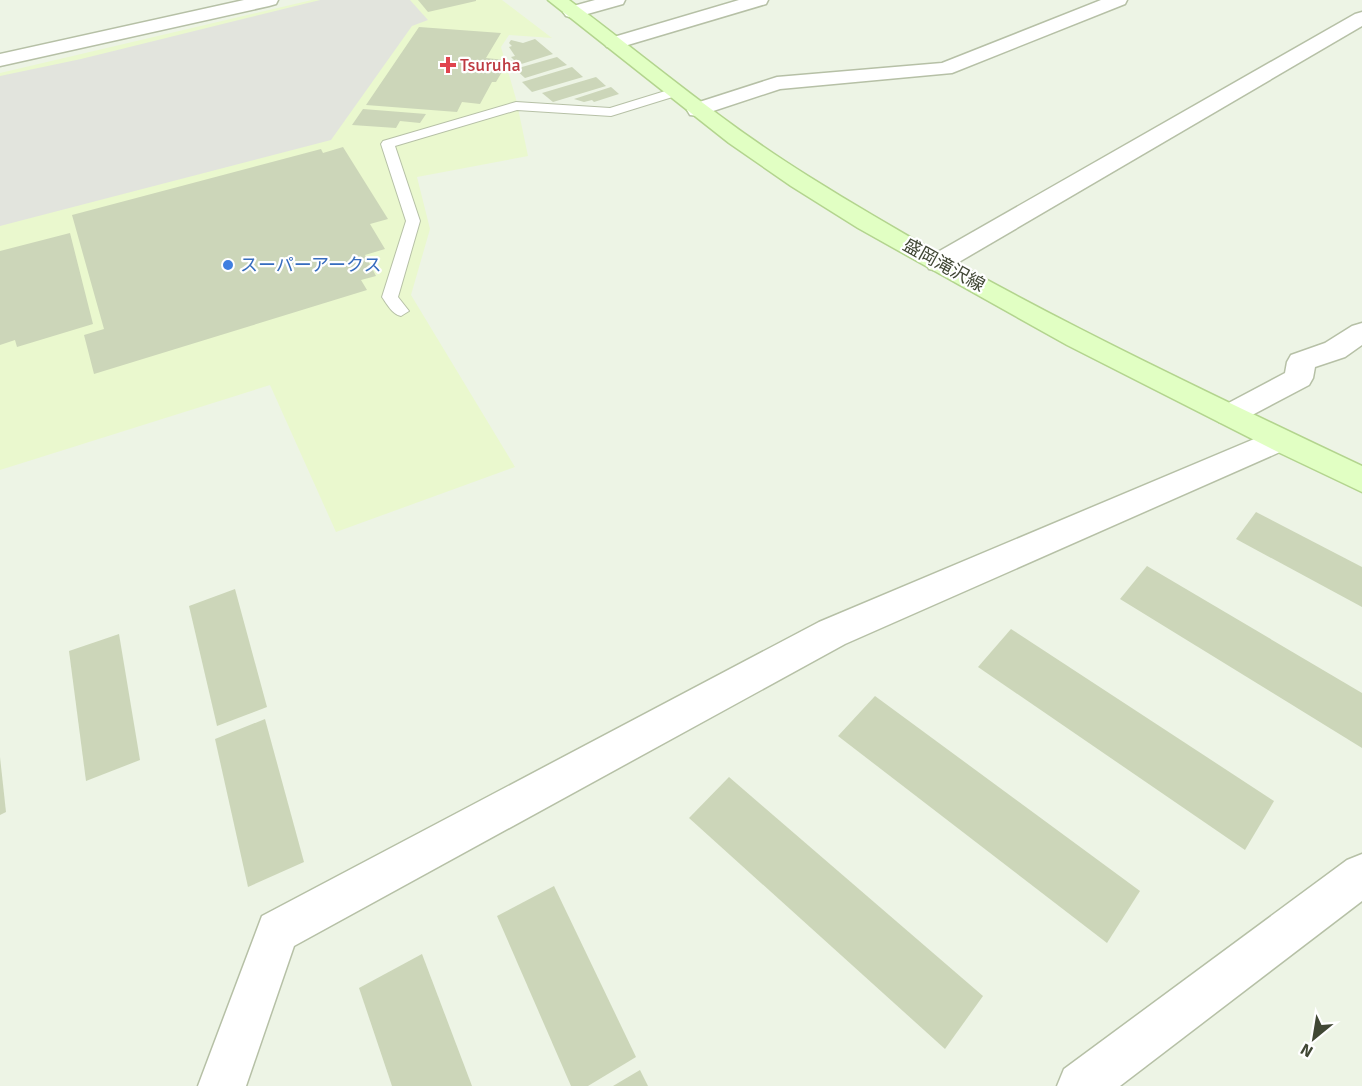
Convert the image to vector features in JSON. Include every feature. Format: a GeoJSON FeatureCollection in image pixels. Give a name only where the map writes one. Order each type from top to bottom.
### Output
{"type":"FeatureCollection","features":[{"type":"Feature","properties":{"kind":"main road","name":"盛岡滝沢線"},"geometry":{"type":"LineString","coordinates":[[565,6],[698,110],[798,180],[938,263],[1070,334],[1362,480]]}},
{"type":"Feature","properties":{"kind":"street"},"geometry":{"type":"LineString","coordinates":[[0,60],[269,0]]}},
{"type":"Feature","properties":{"kind":"street"},"geometry":{"type":"LineString","coordinates":[[565,6],[616,0]]}},
{"type":"Feature","properties":{"kind":"street"},"geometry":{"type":"LineString","coordinates":[[614,43],[759,0]]}},
{"type":"Feature","properties":{"kind":"street"},"geometry":{"type":"LineString","coordinates":[[698,110],[777,83],[945,69],[1118,0]]}},
{"type":"Feature","properties":{"kind":"street"},"geometry":{"type":"LineString","coordinates":[[938,263],[1362,18]]}},
{"type":"Feature","properties":{"kind":"street"},"geometry":{"type":"LineString","coordinates":[[1229,415],[1299,378],[1301,362],[1335,350],[1362,332]]}},
{"type":"Feature","properties":{"kind":"street"},"geometry":{"type":"LineString","coordinates":[[222,1086],[277,931],[832,633],[1278,440]]}},
{"type":"Feature","properties":{"kind":"street"},"geometry":{"type":"LineString","coordinates":[[1081,1086],[1362,875]]}},
{"type":"Feature","properties":{"kind":"lane"},"geometry":{"type":"LineString","coordinates":[[401,311],[390,297],[413,221],[388,144],[516,106],[612,111],[675,92]]}},
{"type":"Feature","properties":{"kind":"shaded area"},"geometry":{"type":"Polygon","coordinates":[[[312,0],[502,0],[552,38],[509,35],[501,47],[516,99],[528,156],[417,177],[430,229],[411,295],[515,467],[336,532],[270,385],[0,470],[0,73],[312,0]]]}},
{"type":"Feature","properties":{"kind":"shaded area"},"geometry":{"type":"Polygon","coordinates":[[[320,0],[410,0],[428,20],[412,26],[331,140],[0,226],[0,76],[81,59],[320,0]]]}},
{"type":"Feature","properties":{"kind":"building"},"geometry":{"type":"Polygon","coordinates":[[[418,0],[476,0],[476,1],[428,12],[418,0]]]}},
{"type":"Feature","properties":{"kind":"building"},"geometry":{"type":"Polygon","coordinates":[[[419,27],[501,33],[486,58],[505,60],[502,65],[506,65],[496,82],[492,82],[480,104],[462,102],[457,112],[366,105],[419,27]]]}},
{"type":"Feature","properties":{"kind":"building"},"geometry":{"type":"Polygon","coordinates":[[[535,39],[553,54],[515,66],[510,61],[514,60],[511,57],[515,56],[509,47],[512,46],[509,43],[511,40],[523,43],[535,39]]]}},
{"type":"Feature","properties":{"kind":"building"},"geometry":{"type":"Polygon","coordinates":[[[557,57],[567,65],[525,78],[515,69],[557,57]]]}},
{"type":"Feature","properties":{"kind":"building"},"geometry":{"type":"Polygon","coordinates":[[[572,67],[583,77],[532,92],[522,82],[572,67]]]}},
{"type":"Feature","properties":{"kind":"building"},"geometry":{"type":"Polygon","coordinates":[[[596,77],[606,86],[553,102],[542,93],[596,77]]]}},
{"type":"Feature","properties":{"kind":"building"},"geometry":{"type":"Polygon","coordinates":[[[611,87],[619,94],[594,102],[574,99],[611,87]]]}},
{"type":"Feature","properties":{"kind":"building"},"geometry":{"type":"Polygon","coordinates":[[[363,109],[426,114],[420,123],[400,121],[396,128],[352,125],[363,109]]]}},
{"type":"Feature","properties":{"kind":"building","name":"スーパーアークス"},"geometry":{"type":"Polygon","coordinates":[[[343,147],[388,219],[370,224],[385,249],[365,255],[376,276],[361,280],[367,290],[94,374],[84,335],[104,329],[72,215],[321,149],[323,153],[343,147]]]}},
{"type":"Feature","properties":{"kind":"building"},"geometry":{"type":"Polygon","coordinates":[[[70,233],[93,324],[17,347],[15,340],[0,345],[0,251],[70,233]]]}},
{"type":"Feature","properties":{"kind":"building"},"geometry":{"type":"Polygon","coordinates":[[[1256,512],[1362,567],[1362,607],[1236,539],[1256,512]]]}},
{"type":"Feature","properties":{"kind":"building"},"geometry":{"type":"Polygon","coordinates":[[[1147,566],[1362,693],[1362,748],[1120,599],[1147,566]]]}},
{"type":"Feature","properties":{"kind":"building"},"geometry":{"type":"Polygon","coordinates":[[[235,589],[267,707],[217,726],[189,606],[235,589]]]}},
{"type":"Feature","properties":{"kind":"building"},"geometry":{"type":"Polygon","coordinates":[[[1011,629],[1274,801],[1245,850],[978,667],[1011,629]]]}},
{"type":"Feature","properties":{"kind":"building"},"geometry":{"type":"Polygon","coordinates":[[[119,634],[140,760],[86,781],[69,651],[119,634]]]}},
{"type":"Feature","properties":{"kind":"building"},"geometry":{"type":"Polygon","coordinates":[[[875,696],[1140,891],[1107,943],[838,736],[875,696]]]}},
{"type":"Feature","properties":{"kind":"building"},"geometry":{"type":"Polygon","coordinates":[[[265,719],[304,862],[248,887],[215,739],[265,719]]]}},
{"type":"Feature","properties":{"kind":"building"},"geometry":{"type":"Polygon","coordinates":[[[0,757],[6,812],[0,815],[0,757]]]}},
{"type":"Feature","properties":{"kind":"building"},"geometry":{"type":"Polygon","coordinates":[[[729,777],[983,996],[945,1049],[689,818],[729,777]]]}},
{"type":"Feature","properties":{"kind":"building"},"geometry":{"type":"Polygon","coordinates":[[[554,886],[636,1057],[588,1086],[571,1086],[497,916],[554,886]]]}},
{"type":"Feature","properties":{"kind":"building"},"geometry":{"type":"Polygon","coordinates":[[[422,954],[472,1086],[392,1086],[359,988],[422,954]]]}},
{"type":"Feature","properties":{"kind":"building"},"geometry":{"type":"Polygon","coordinates":[[[640,1070],[648,1086],[613,1086],[640,1070]]]}},
{"type":"Feature","properties":{"kind":"place","name":"Tsuruha"},"geometry":{"type":"Point","coordinates":[448,65]}},
{"type":"Feature","properties":{"kind":"place","name":"スーパーアークス"},"geometry":{"type":"Point","coordinates":[228,265]}}]}
